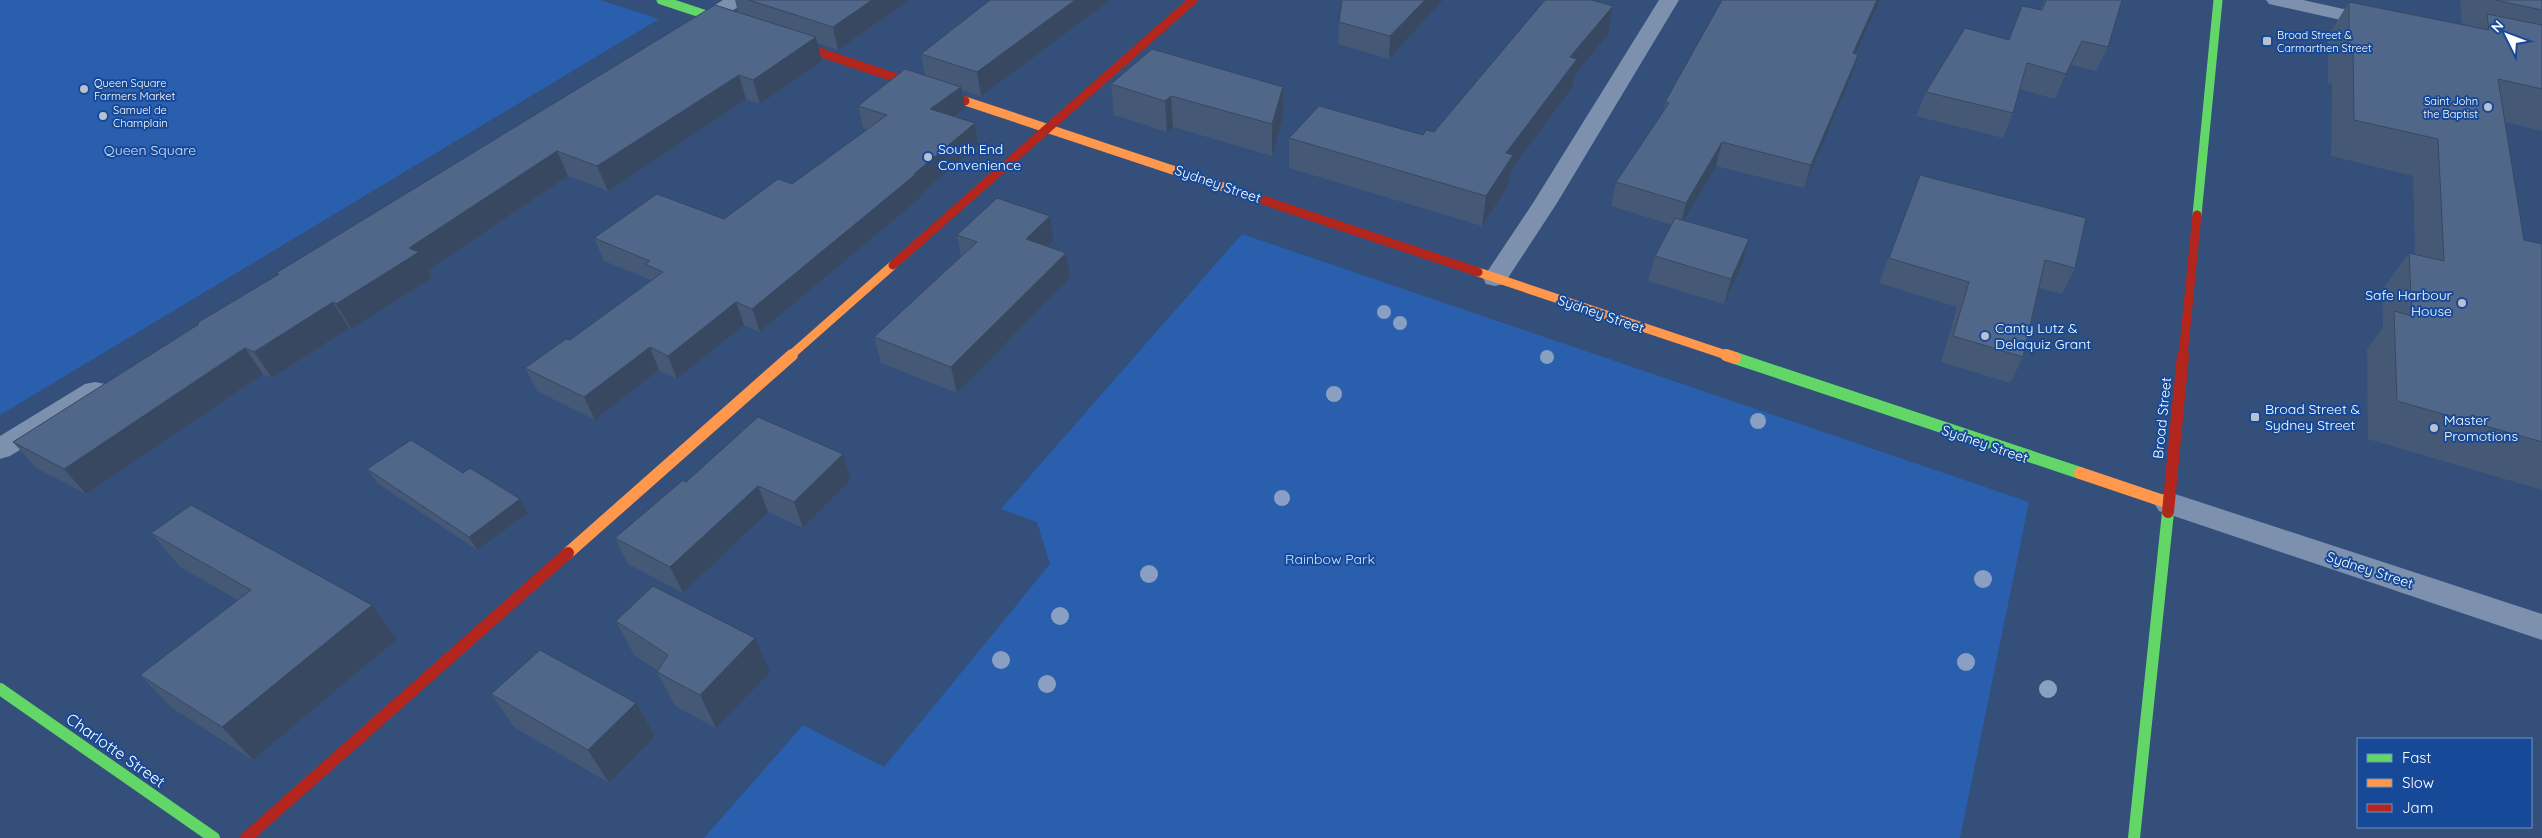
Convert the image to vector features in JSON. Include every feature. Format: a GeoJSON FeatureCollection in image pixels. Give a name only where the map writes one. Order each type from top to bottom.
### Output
{"type":"FeatureCollection","features":[{"type":"Feature","properties":{"kind":"street"},"geometry":{"type":"LineString","coordinates":[[661,0],[748,28]]}},
{"type":"Feature","properties":{"kind":"street"},"geometry":{"type":"LineString","coordinates":[[676,37],[736,0]]}},
{"type":"Feature","properties":{"kind":"street"},"geometry":{"type":"LineString","coordinates":[[246,838],[1193,0]]}},
{"type":"Feature","properties":{"kind":"street"},"geometry":{"type":"LineString","coordinates":[[1495,278],[1545,203],[1670,0]]}},
{"type":"Feature","properties":{"kind":"street","name":"Broad Street"},"geometry":{"type":"LineString","coordinates":[[2134,838],[2218,0]]}},
{"type":"Feature","properties":{"kind":"street"},"geometry":{"type":"LineString","coordinates":[[2276,0],[2399,27]]}},
{"type":"Feature","properties":{"kind":"street","name":"Sydney Street"},"geometry":{"type":"LineString","coordinates":[[776,38],[1049,127],[1495,278],[2542,627]]}},
{"type":"Feature","properties":{"kind":"street"},"geometry":{"type":"LineString","coordinates":[[0,449],[110,382]]}},
{"type":"Feature","properties":{"kind":"street","name":"Charlotte Street"},"geometry":{"type":"LineString","coordinates":[[0,689],[214,838]]}},
{"type":"Feature","properties":{"kind":"green space","name":"Queen Square"},"geometry":{"type":"Polygon","coordinates":[[[0,0],[600,0],[659,19],[0,415],[0,0]]]}},
{"type":"Feature","properties":{"kind":"green space","name":"Rainbow Park"},"geometry":{"type":"Polygon","coordinates":[[[1242,234],[2029,502],[1960,838],[704,838],[803,725],[884,767],[1050,564],[1037,522],[1001,509],[1242,234]]]}},
{"type":"Feature","properties":{"kind":"building"},"geometry":{"type":"Polygon","coordinates":[[[749,0],[872,0],[833,27],[749,0]]]}},
{"type":"Feature","properties":{"kind":"building"},"geometry":{"type":"Polygon","coordinates":[[[990,0],[1075,0],[977,72],[921,54],[990,0]]]}},
{"type":"Feature","properties":{"kind":"building"},"geometry":{"type":"Polygon","coordinates":[[[1342,0],[1425,0],[1390,36],[1339,22],[1342,0]]]}},
{"type":"Feature","properties":{"kind":"building"},"geometry":{"type":"Polygon","coordinates":[[[1545,0],[1592,0],[1613,6],[1570,57],[1577,59],[1506,153],[1513,155],[1486,196],[1289,138],[1319,106],[1423,135],[1426,130],[1434,132],[1545,0]]]}},
{"type":"Feature","properties":{"kind":"building"},"geometry":{"type":"Polygon","coordinates":[[[1722,0],[1877,0],[1853,53],[1858,55],[1811,165],[1722,142],[1686,203],[1616,182],[1669,103],[1665,102],[1722,0]]]}},
{"type":"Feature","properties":{"kind":"building"},"geometry":{"type":"Polygon","coordinates":[[[2046,0],[2122,0],[2108,47],[2082,41],[2066,74],[2027,63],[2013,113],[1926,92],[1965,28],[2009,40],[2022,6],[2042,10],[2046,0]]]}},
{"type":"Feature","properties":{"kind":"building"},"geometry":{"type":"Polygon","coordinates":[[[2495,0],[2542,0],[2542,10],[2495,0]]]}},
{"type":"Feature","properties":{"kind":"building"},"geometry":{"type":"Polygon","coordinates":[[[2349,2],[2489,30],[2487,14],[2542,25],[2542,89],[2498,79],[2524,240],[2542,244],[2542,442],[2397,401],[2394,311],[2412,316],[2409,253],[2444,261],[2438,139],[2354,120],[2353,48],[2349,48],[2349,2]]]}},
{"type":"Feature","properties":{"kind":"building"},"geometry":{"type":"Polygon","coordinates":[[[715,5],[816,37],[753,80],[739,75],[597,166],[557,151],[409,248],[419,252],[336,304],[333,302],[254,352],[245,348],[64,469],[13,442],[199,324],[197,323],[279,274],[276,273],[715,5]]]}},
{"type":"Feature","properties":{"kind":"building"},"geometry":{"type":"Polygon","coordinates":[[[1152,49],[1283,87],[1272,124],[1171,96],[1165,101],[1111,84],[1152,49]]]}},
{"type":"Feature","properties":{"kind":"building"},"geometry":{"type":"Polygon","coordinates":[[[905,69],[961,87],[930,109],[975,123],[752,309],[736,302],[668,356],[650,347],[584,397],[525,368],[566,339],[570,340],[663,272],[645,264],[650,261],[594,238],[657,194],[724,219],[778,179],[792,184],[887,115],[858,106],[905,69]]]}},
{"type":"Feature","properties":{"kind":"building"},"geometry":{"type":"Polygon","coordinates":[[[1920,175],[2086,218],[2075,268],[2045,260],[2023,357],[1953,336],[1969,282],[1889,258],[1920,175]]]}},
{"type":"Feature","properties":{"kind":"building"},"geometry":{"type":"Polygon","coordinates":[[[997,198],[1050,216],[1026,239],[1066,253],[951,367],[874,337],[977,242],[957,235],[997,198]]]}},
{"type":"Feature","properties":{"kind":"building"},"geometry":{"type":"Polygon","coordinates":[[[1675,218],[1749,239],[1731,279],[1655,256],[1675,218]]]}},
{"type":"Feature","properties":{"kind":"building"},"geometry":{"type":"Polygon","coordinates":[[[758,417],[843,454],[794,502],[758,486],[670,567],[615,538],[683,480],[686,482],[758,417]]]}},
{"type":"Feature","properties":{"kind":"building"},"geometry":{"type":"Polygon","coordinates":[[[411,440],[463,473],[470,468],[520,499],[469,537],[367,469],[411,440]]]}},
{"type":"Feature","properties":{"kind":"building"},"geometry":{"type":"Polygon","coordinates":[[[191,505],[372,605],[222,727],[140,675],[251,590],[151,533],[191,505]]]}},
{"type":"Feature","properties":{"kind":"building"},"geometry":{"type":"Polygon","coordinates":[[[653,586],[755,638],[700,695],[657,672],[668,655],[616,621],[653,586]]]}},
{"type":"Feature","properties":{"kind":"building"},"geometry":{"type":"Polygon","coordinates":[[[540,650],[636,703],[588,750],[491,694],[540,650]]]}},
{"type":"Feature","properties":{"kind":"traffic: fast"},"geometry":{"type":"LineString","coordinates":[[661,0],[737,25]]}},
{"type":"Feature","properties":{"kind":"traffic: fast"},"geometry":{"type":"LineString","coordinates":[[2197,215],[2218,0]]}},
{"type":"Feature","properties":{"kind":"traffic: fast"},"geometry":{"type":"LineString","coordinates":[[1735,358],[2080,473]]}},
{"type":"Feature","properties":{"kind":"traffic: fast"},"geometry":{"type":"LineString","coordinates":[[2134,838],[2168,512]]}},
{"type":"Feature","properties":{"kind":"traffic: fast"},"geometry":{"type":"LineString","coordinates":[[0,689],[214,838]]}},
{"type":"Feature","properties":{"kind":"traffic: slow"},"geometry":{"type":"LineString","coordinates":[[965,101],[1233,190]]}},
{"type":"Feature","properties":{"kind":"traffic: slow"},"geometry":{"type":"LineString","coordinates":[[568,553],[893,265]]}},
{"type":"Feature","properties":{"kind":"traffic: slow"},"geometry":{"type":"LineString","coordinates":[[1478,272],[1735,358]]}},
{"type":"Feature","properties":{"kind":"traffic: slow"},"geometry":{"type":"LineString","coordinates":[[2080,473],[2169,503]]}},
{"type":"Feature","properties":{"kind":"traffic: jam"},"geometry":{"type":"LineString","coordinates":[[893,265],[1193,0]]}},
{"type":"Feature","properties":{"kind":"traffic: jam"},"geometry":{"type":"LineString","coordinates":[[783,40],[965,101]]}},
{"type":"Feature","properties":{"kind":"traffic: jam"},"geometry":{"type":"LineString","coordinates":[[1233,190],[1478,272]]}},
{"type":"Feature","properties":{"kind":"traffic: jam"},"geometry":{"type":"LineString","coordinates":[[2168,512],[2197,215]]}},
{"type":"Feature","properties":{"kind":"traffic: jam"},"geometry":{"type":"LineString","coordinates":[[246,838],[568,553]]}},
{"type":"Feature","properties":{"kind":"place","name":"Broad Street & Carmarthen Street"},"geometry":{"type":"Point","coordinates":[2267,41]}},
{"type":"Feature","properties":{"kind":"place","name":"Queen Square Farmers Market"},"geometry":{"type":"Point","coordinates":[84,89]}},
{"type":"Feature","properties":{"kind":"place","name":"Saint John the Baptist"},"geometry":{"type":"Point","coordinates":[2488,107]}},
{"type":"Feature","properties":{"kind":"place","name":"Samuel de Champlain"},"geometry":{"type":"Point","coordinates":[103,116]}},
{"type":"Feature","properties":{"kind":"place","name":"South End Convenience"},"geometry":{"type":"Point","coordinates":[928,157]}},
{"type":"Feature","properties":{"kind":"place","name":"Safe Harbour House"},"geometry":{"type":"Point","coordinates":[2462,303]}},
{"type":"Feature","properties":{"kind":"place","name":"Canty Lutz & Delaquiz Grant"},"geometry":{"type":"Point","coordinates":[1985,336]}},
{"type":"Feature","properties":{"kind":"place","name":"Broad Street & Sydney Street"},"geometry":{"type":"Point","coordinates":[2255,417]}},
{"type":"Feature","properties":{"kind":"place","name":"Master Promotions"},"geometry":{"type":"Point","coordinates":[2434,428]}}]}
